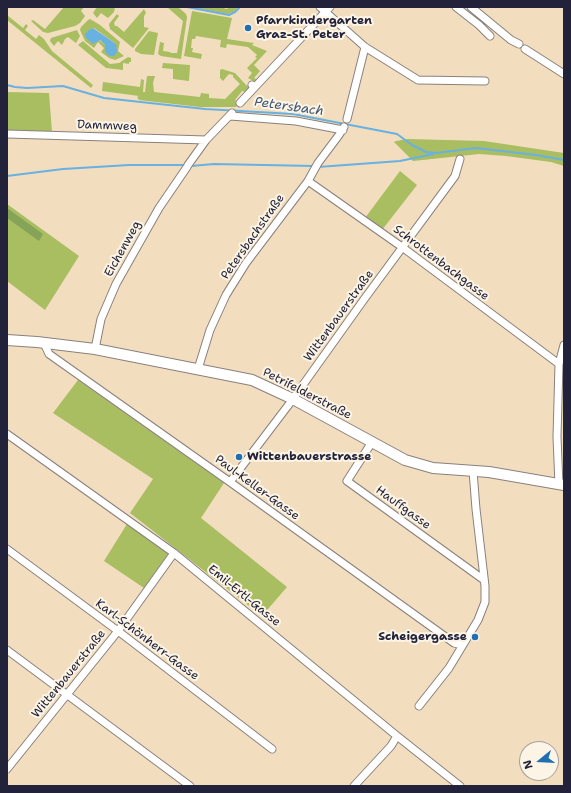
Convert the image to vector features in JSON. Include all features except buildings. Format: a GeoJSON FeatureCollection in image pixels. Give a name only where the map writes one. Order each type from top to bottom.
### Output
{"type":"FeatureCollection","features":[{"type":"Feature","properties":{"kind":"main road","name":"Petrifelderstraße"},"geometry":{"type":"LineString","coordinates":[[7,340],[44,343],[94,350],[252,380],[293,399],[405,460],[433,468],[500,474],[562,485]]}},
{"type":"Feature","properties":{"kind":"street"},"geometry":{"type":"LineString","coordinates":[[456,7],[479,25],[490,36]]}},
{"type":"Feature","properties":{"kind":"street"},"geometry":{"type":"LineString","coordinates":[[476,8],[511,40],[519,44]]}},
{"type":"Feature","properties":{"kind":"street"},"geometry":{"type":"LineString","coordinates":[[240,103],[325,9],[365,47],[418,80],[485,81]]}},
{"type":"Feature","properties":{"kind":"street"},"geometry":{"type":"LineString","coordinates":[[346,119],[365,47]]}},
{"type":"Feature","properties":{"kind":"street"},"geometry":{"type":"LineString","coordinates":[[525,49],[564,74]]}},
{"type":"Feature","properties":{"kind":"street","name":"Eichenweg"},"geometry":{"type":"LineString","coordinates":[[94,350],[101,320],[116,284],[159,208],[206,140],[231,114],[296,121],[343,129]]}},
{"type":"Feature","properties":{"kind":"street","name":"Petersbachstraße"},"geometry":{"type":"LineString","coordinates":[[198,369],[210,330],[226,295],[246,263],[308,180],[343,129]]}},
{"type":"Feature","properties":{"kind":"street","name":"Dammweg"},"geometry":{"type":"LineString","coordinates":[[7,134],[206,140]]}},
{"type":"Feature","properties":{"kind":"street","name":"Wittenbauerstraße"},"geometry":{"type":"LineString","coordinates":[[230,482],[293,399],[455,176],[460,159]]}},
{"type":"Feature","properties":{"kind":"street","name":"Schrottenbachgasse"},"geometry":{"type":"LineString","coordinates":[[308,180],[402,247],[559,364]]}},
{"type":"Feature","properties":{"kind":"street","name":"Paul-Keller-Gasse"},"geometry":{"type":"LineString","coordinates":[[44,343],[49,354],[454,643],[462,646]]}},
{"type":"Feature","properties":{"kind":"street"},"geometry":{"type":"LineString","coordinates":[[562,485],[557,437],[561,399],[559,364],[564,346]]}},
{"type":"Feature","properties":{"kind":"street","name":"Emil-Ertl-Gasse"},"geometry":{"type":"LineString","coordinates":[[7,434],[174,553],[460,786]]}},
{"type":"Feature","properties":{"kind":"street","name":"Hauffgasse"},"geometry":{"type":"LineString","coordinates":[[372,442],[347,481],[484,580]]}},
{"type":"Feature","properties":{"kind":"street"},"geometry":{"type":"LineString","coordinates":[[419,706],[449,668],[478,620],[485,602],[473,471]]}},
{"type":"Feature","properties":{"kind":"street","name":"Karl-Schönherr-Gasse"},"geometry":{"type":"LineString","coordinates":[[7,550],[118,630],[272,749]]}},
{"type":"Feature","properties":{"kind":"street","name":"Wittenbauerstraße"},"geometry":{"type":"LineString","coordinates":[[7,769],[118,630],[174,553]]}},
{"type":"Feature","properties":{"kind":"street"},"geometry":{"type":"LineString","coordinates":[[7,650],[190,786]]}},
{"type":"Feature","properties":{"kind":"street"},"geometry":{"type":"LineString","coordinates":[[354,786],[390,746],[397,736]]}},
{"type":"Feature","properties":{"kind":"green space"},"geometry":{"type":"Polygon","coordinates":[[[64,7],[84,7],[81,11],[85,16],[80,23],[75,26],[48,33],[43,32],[31,21],[33,20],[45,29],[64,7]]]}},
{"type":"Feature","properties":{"kind":"green space"},"geometry":{"type":"Polygon","coordinates":[[[97,7],[115,7],[114,12],[108,18],[101,13],[97,18],[93,13],[97,7]]]}},
{"type":"Feature","properties":{"kind":"green space"},"geometry":{"type":"Polygon","coordinates":[[[167,7],[178,7],[186,14],[187,17],[181,59],[161,56],[158,54],[160,42],[164,43],[163,51],[171,53],[177,53],[179,43],[183,21],[167,7]]]}},
{"type":"Feature","properties":{"kind":"green space"},"geometry":{"type":"Polygon","coordinates":[[[190,7],[222,7],[226,9],[238,7],[235,11],[228,14],[190,7]]]}},
{"type":"Feature","properties":{"kind":"green space"},"geometry":{"type":"Polygon","coordinates":[[[144,9],[146,13],[144,16],[144,27],[149,28],[133,48],[110,29],[109,24],[117,14],[119,16],[114,23],[115,26],[124,32],[144,9]]]}},
{"type":"Feature","properties":{"kind":"green space"},"geometry":{"type":"Polygon","coordinates":[[[192,11],[232,18],[227,39],[254,43],[252,45],[267,51],[254,65],[260,71],[254,78],[258,80],[255,82],[248,78],[252,73],[247,68],[257,58],[255,57],[257,55],[248,47],[227,44],[226,48],[220,47],[221,40],[196,36],[195,39],[192,39],[191,48],[193,48],[192,52],[202,54],[201,59],[184,56],[192,11]]]}},
{"type":"Feature","properties":{"kind":"green space"},"geometry":{"type":"Polygon","coordinates":[[[7,15],[23,28],[26,24],[28,26],[25,30],[36,39],[39,35],[44,39],[52,51],[93,85],[91,88],[7,20],[7,15]]]}},
{"type":"Feature","properties":{"kind":"green space"},"geometry":{"type":"Polygon","coordinates":[[[90,19],[100,25],[120,42],[118,51],[124,56],[115,60],[109,58],[101,52],[104,48],[98,42],[94,48],[85,41],[80,30],[90,19]],[[94,28],[89,30],[96,41],[99,40],[105,45],[116,44],[94,28]]]}},
{"type":"Feature","properties":{"kind":"green space"},"geometry":{"type":"Polygon","coordinates":[[[77,30],[80,36],[76,43],[68,37],[62,45],[58,41],[54,46],[50,41],[51,38],[77,30]]]}},
{"type":"Feature","properties":{"kind":"green space"},"geometry":{"type":"Polygon","coordinates":[[[149,31],[158,33],[154,55],[141,54],[135,51],[149,31]]]}},
{"type":"Feature","properties":{"kind":"green space"},"geometry":{"type":"Polygon","coordinates":[[[83,41],[110,64],[119,63],[128,57],[131,58],[131,62],[129,62],[129,64],[123,63],[123,70],[106,68],[78,45],[83,41]]]}},
{"type":"Feature","properties":{"kind":"green space"},"geometry":{"type":"Polygon","coordinates":[[[163,63],[190,65],[189,81],[173,79],[173,69],[162,68],[163,63]]]}},
{"type":"Feature","properties":{"kind":"green space"},"geometry":{"type":"Polygon","coordinates":[[[222,69],[235,73],[247,86],[249,86],[249,90],[246,92],[242,91],[235,100],[238,102],[236,107],[200,107],[139,100],[137,97],[139,96],[102,91],[103,82],[140,87],[141,79],[144,80],[143,92],[145,92],[147,76],[155,76],[153,83],[154,92],[200,97],[201,93],[209,94],[209,98],[225,99],[240,84],[233,77],[233,75],[229,74],[223,81],[220,78],[220,70],[222,69]]]}},
{"type":"Feature","properties":{"kind":"green space"},"geometry":{"type":"Polygon","coordinates":[[[7,92],[49,93],[52,132],[7,131],[7,92]]]}},
{"type":"Feature","properties":{"kind":"green space"},"geometry":{"type":"Polygon","coordinates":[[[408,139],[484,141],[564,153],[564,166],[551,162],[479,154],[413,161],[394,142],[408,139]]]}},
{"type":"Feature","properties":{"kind":"green space"},"geometry":{"type":"Polygon","coordinates":[[[400,171],[417,185],[382,230],[365,218],[400,171]]]}},
{"type":"Feature","properties":{"kind":"green space"},"geometry":{"type":"Polygon","coordinates":[[[7,204],[79,256],[45,310],[7,281],[7,204]]]}},
{"type":"Feature","properties":{"kind":"green space"},"geometry":{"type":"Polygon","coordinates":[[[7,208],[43,234],[39,241],[7,218],[7,208]]]}},
{"type":"Feature","properties":{"kind":"green space"},"geometry":{"type":"Polygon","coordinates":[[[78,380],[224,483],[201,518],[287,587],[262,616],[130,513],[153,479],[53,413],[78,380]]]}},
{"type":"Feature","properties":{"kind":"green space"},"geometry":{"type":"Polygon","coordinates":[[[127,524],[168,554],[144,588],[104,561],[127,524]]]}},
{"type":"Feature","properties":{"kind":"water"},"geometry":{"type":"Polygon","coordinates":[[[93,28],[116,44],[117,52],[114,56],[109,56],[105,51],[105,45],[100,40],[93,44],[86,38],[85,34],[93,28]]]}},
{"type":"Feature","properties":{"kind":"waterway"},"geometry":{"type":"LineString","coordinates":[[187,7],[229,15],[240,7]]}},
{"type":"Feature","properties":{"kind":"waterway","name":"Petersbach"},"geometry":{"type":"LineString","coordinates":[[7,85],[27,88],[63,86],[104,98],[205,109],[293,114],[397,134],[412,145],[426,152],[436,153],[476,148],[564,160]]}},
{"type":"Feature","properties":{"kind":"waterway"},"geometry":{"type":"LineString","coordinates":[[318,167],[400,161],[433,154]]}},
{"type":"Feature","properties":{"kind":"waterway"},"geometry":{"type":"LineString","coordinates":[[191,166],[214,164],[314,166]]}},
{"type":"Feature","properties":{"kind":"waterway"},"geometry":{"type":"LineString","coordinates":[[7,176],[63,169],[129,165],[186,165]]}},
{"type":"Feature","properties":{"kind":"place","name":"Pfarrkindergarten Graz-St. Peter"},"geometry":{"type":"Point","coordinates":[248,28]}},
{"type":"Feature","properties":{"kind":"place","name":"Wittenbauerstrasse"},"geometry":{"type":"Point","coordinates":[239,457]}},
{"type":"Feature","properties":{"kind":"place","name":"Scheigergasse"},"geometry":{"type":"Point","coordinates":[475,637]}}]}
